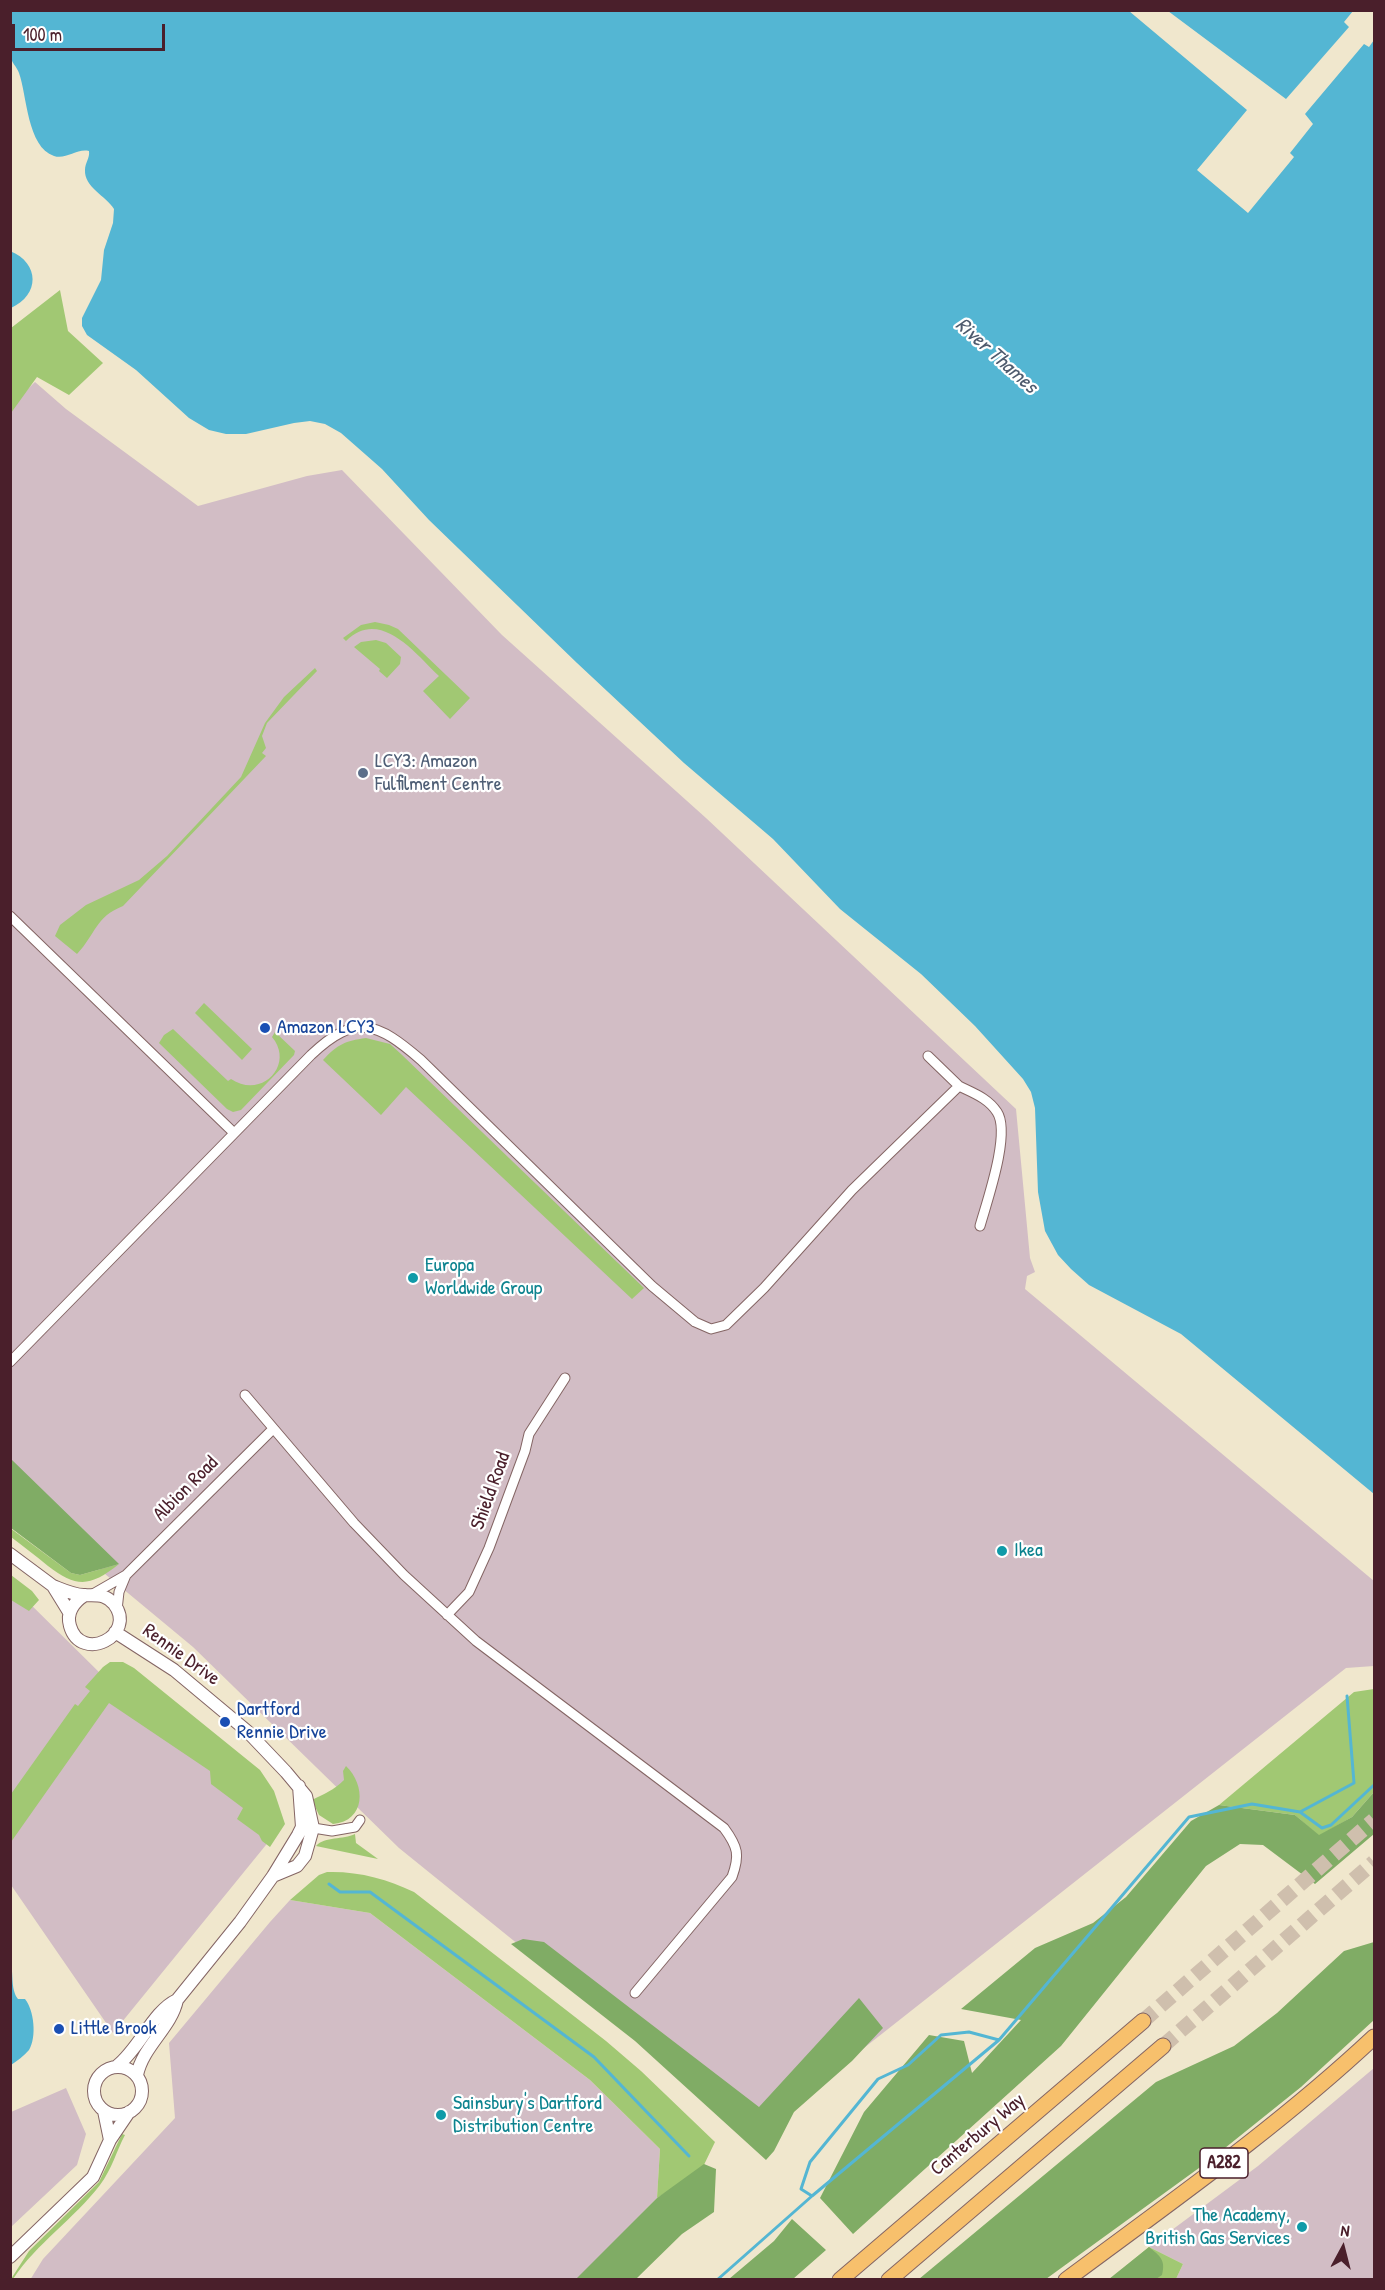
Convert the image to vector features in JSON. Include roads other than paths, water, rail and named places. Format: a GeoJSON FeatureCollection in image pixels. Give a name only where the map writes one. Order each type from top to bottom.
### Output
{"type":"FeatureCollection","features":[{"type":"Feature","properties":{"kind":"highway","name":"Canterbury Way"},"geometry":{"type":"LineString","coordinates":[[840,2280],[1143,2022]]}},
{"type":"Feature","properties":{"kind":"highway","name":"A282"},"geometry":{"type":"LineString","coordinates":[[1066,2280],[1259,2136],[1341,2068],[1374,2037]]}},
{"type":"Feature","properties":{"kind":"highway"},"geometry":{"type":"LineString","coordinates":[[889,2280],[1163,2046]]}},
{"type":"Feature","properties":{"kind":"street"},"geometry":{"type":"LineString","coordinates":[[10,916],[234,1132]]}},
{"type":"Feature","properties":{"kind":"street"},"geometry":{"type":"LineString","coordinates":[[10,1362],[330,1037],[356,1027],[372,1028],[387,1033],[421,1060],[652,1286],[695,1322],[711,1329],[726,1325],[764,1288],[852,1190],[959,1086]]}},
{"type":"Feature","properties":{"kind":"street"},"geometry":{"type":"LineString","coordinates":[[928,1056],[959,1086],[984,1098],[998,1113],[1002,1130],[997,1165],[980,1226]]}},
{"type":"Feature","properties":{"kind":"street","name":"Shield Road"},"geometry":{"type":"LineString","coordinates":[[447,1615],[469,1592],[496,1528],[530,1434],[565,1378]]}},
{"type":"Feature","properties":{"kind":"street"},"geometry":{"type":"LineString","coordinates":[[244,1395],[354,1523],[404,1575],[447,1615],[495,1656],[724,1828],[736,1843],[738,1861],[732,1877],[635,1993]]}},
{"type":"Feature","properties":{"kind":"street","name":"Albion Road"},"geometry":{"type":"LineString","coordinates":[[89,1595],[126,1575],[272,1430]]}},
{"type":"Feature","properties":{"kind":"street","name":"Rennie Drive"},"geometry":{"type":"LineString","coordinates":[[10,1554],[53,1586],[69,1612],[71,1629],[82,1641],[100,1644],[109,1640],[115,1632],[119,1618],[117,1610],[108,1598],[53,1586]]}},
{"type":"Feature","properties":{"kind":"street","name":"Albion Road"},"geometry":{"type":"LineString","coordinates":[[117,1610],[119,1593],[126,1575]]}},
{"type":"Feature","properties":{"kind":"street"},"geometry":{"type":"LineString","coordinates":[[69,1612],[73,1605],[89,1595]]}},
{"type":"Feature","properties":{"kind":"street","name":"Rennie Drive"},"geometry":{"type":"LineString","coordinates":[[115,1632],[174,1670],[247,1731],[299,1786],[308,1827]]}},
{"type":"Feature","properties":{"kind":"street"},"geometry":{"type":"LineString","coordinates":[[129,2112],[112,2115],[104,2111],[94,2098],[94,2082],[104,2070],[117,2066],[129,2056],[167,2005],[177,2000],[236,1927],[308,1827],[332,1831],[355,1827],[360,1820]]}},
{"type":"Feature","properties":{"kind":"street"},"geometry":{"type":"LineString","coordinates":[[137,2075],[141,2058],[175,2011],[177,2000]]}},
{"type":"Feature","properties":{"kind":"street"},"geometry":{"type":"LineString","coordinates":[[10,2265],[15,2254],[93,2177],[110,2140],[129,2112],[136,2107],[142,2092],[142,2084],[137,2075],[128,2068],[117,2066]]}},
{"type":"Feature","properties":{"kind":"street"},"geometry":{"type":"LineString","coordinates":[[104,2111],[110,2140]]}},
{"type":"Feature","properties":{"kind":"water","name":"River Thames"},"geometry":{"type":"Polygon","coordinates":[[[10,11],[1374,11],[1374,1494],[1181,1334],[1089,1285],[1071,1269],[1058,1255],[1045,1231],[1038,1192],[1035,1108],[1031,1092],[1023,1079],[975,1026],[921,974],[840,909],[773,839],[684,763],[577,663],[429,520],[382,469],[341,433],[325,424],[310,421],[294,423],[246,434],[226,434],[209,430],[189,418],[136,370],[87,335],[82,326],[82,318],[101,280],[104,250],[113,223],[114,209],[88,181],[85,167],[89,151],[58,157],[45,151],[38,142],[29,119],[19,73],[11,59],[10,11]]]}},
{"type":"Feature","properties":{"kind":"water"},"geometry":{"type":"Polygon","coordinates":[[[10,251],[27,263],[33,279],[27,295],[11,308],[10,251]]]}},
{"type":"Feature","properties":{"kind":"water"},"geometry":{"type":"Polygon","coordinates":[[[10,1958],[14,1990],[18,1999],[25,1999],[28,2004],[34,2031],[29,2050],[11,2065],[10,1958]]]}},
{"type":"Feature","properties":{"kind":"waterway"},"geometry":{"type":"LineString","coordinates":[[1300,1812],[1354,1783],[1347,1696]]}},
{"type":"Feature","properties":{"kind":"waterway"},"geometry":{"type":"LineString","coordinates":[[717,2280],[812,2196],[999,2040],[1189,1817],[1252,1804],[1300,1812],[1322,1828],[1331,1825],[1374,1785]]}},
{"type":"Feature","properties":{"kind":"waterway"},"geometry":{"type":"LineString","coordinates":[[329,1884],[340,1892],[370,1892],[594,2057],[689,2156]]}},
{"type":"Feature","properties":{"kind":"waterway"},"geometry":{"type":"LineString","coordinates":[[812,2196],[801,2189],[810,2162],[878,2079],[908,2065],[941,2035],[969,2032],[999,2040]]}},
{"type":"Feature","properties":{"kind":"tunnel"},"geometry":{"type":"LineString","coordinates":[[1143,2021],[1374,1820]]}},
{"type":"Feature","properties":{"kind":"tunnel"},"geometry":{"type":"LineString","coordinates":[[1163,2046],[1374,1862]]}},
{"type":"Feature","properties":{"kind":"place","name":"LCY3: Amazon Fulfilment Centre"},"geometry":{"type":"Point","coordinates":[363,773]}},
{"type":"Feature","properties":{"kind":"place","name":"Amazon LCY3"},"geometry":{"type":"Point","coordinates":[265,1028]}},
{"type":"Feature","properties":{"kind":"place","name":"Europa Worldwide Group"},"geometry":{"type":"Point","coordinates":[413,1278]}},
{"type":"Feature","properties":{"kind":"place","name":"Ikea"},"geometry":{"type":"Point","coordinates":[1002,1551]}},
{"type":"Feature","properties":{"kind":"place","name":"Dartford Rennie Drive"},"geometry":{"type":"Point","coordinates":[225,1722]}},
{"type":"Feature","properties":{"kind":"place","name":"Little Brook"},"geometry":{"type":"Point","coordinates":[59,2029]}},
{"type":"Feature","properties":{"kind":"place","name":"Sainsbury's Dartford Distribution Centre"},"geometry":{"type":"Point","coordinates":[441,2115]}},
{"type":"Feature","properties":{"kind":"place","name":"The Academy, British Gas Services"},"geometry":{"type":"Point","coordinates":[1302,2227]}}]}
